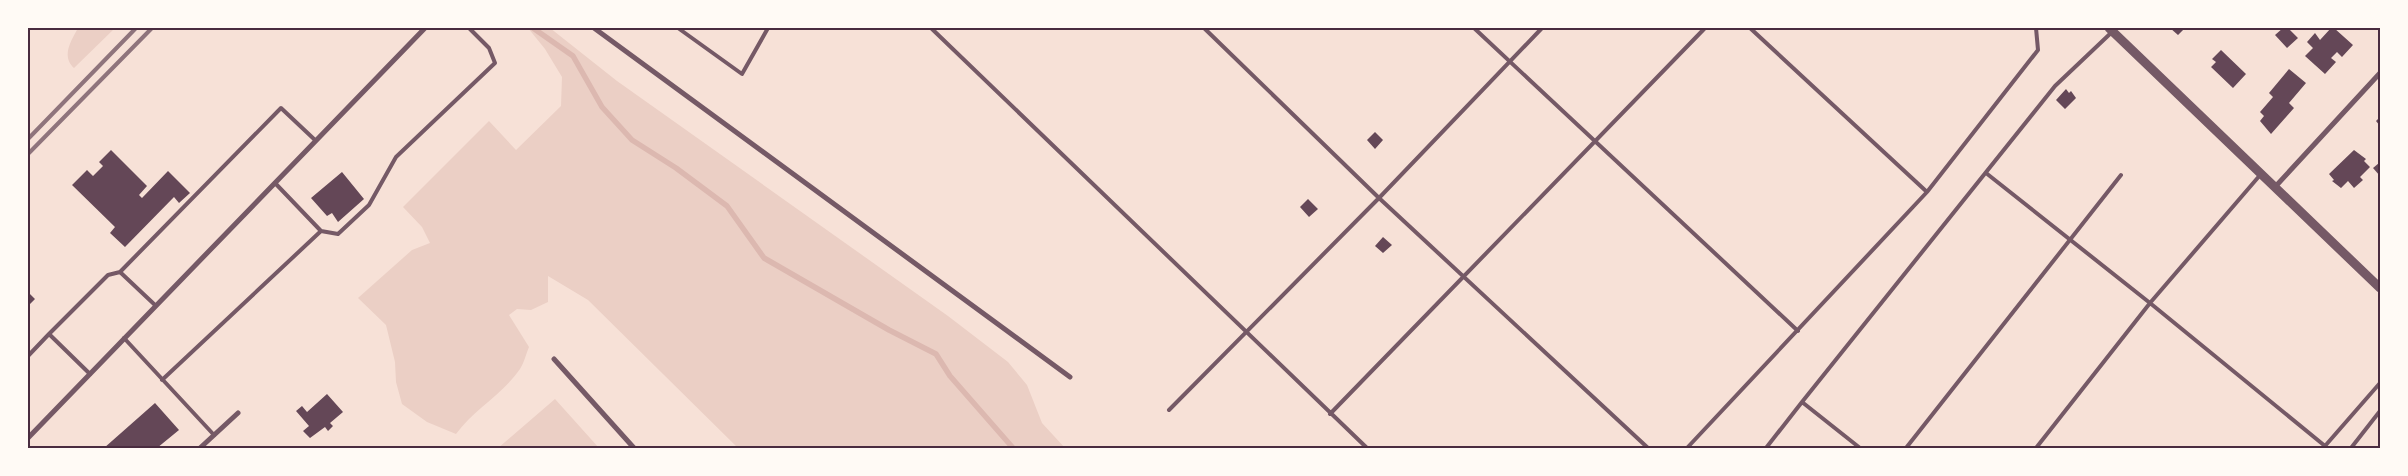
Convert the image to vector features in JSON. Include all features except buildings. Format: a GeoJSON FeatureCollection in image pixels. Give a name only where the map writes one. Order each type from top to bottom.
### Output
{"type":"FeatureCollection","features":[{"type":"Feature","properties":{"kind":"street"},"geometry":{"type":"LineString","coordinates":[[28,438],[424,28]]}},
{"type":"Feature","properties":{"kind":"street"},"geometry":{"type":"LineString","coordinates":[[594,28],[1070,377]]}},
{"type":"Feature","properties":{"kind":"street"},"geometry":{"type":"LineString","coordinates":[[2111,29],[2380,288]]}},
{"type":"Feature","properties":{"kind":"street"},"geometry":{"type":"LineString","coordinates":[[2275,187],[2380,73]]}},
{"type":"Feature","properties":{"kind":"street"},"geometry":{"type":"LineString","coordinates":[[554,359],[634,448]]}},
{"type":"Feature","properties":{"kind":"street"},"geometry":{"type":"LineString","coordinates":[[200,448],[238,413]]}},
{"type":"Feature","properties":{"kind":"lane"},"geometry":{"type":"LineString","coordinates":[[274,182],[321,231],[338,234],[369,205],[396,158],[495,63],[489,48],[469,28]]}},
{"type":"Feature","properties":{"kind":"lane"},"geometry":{"type":"LineString","coordinates":[[678,28],[742,74],[766,28]]}},
{"type":"Feature","properties":{"kind":"lane"},"geometry":{"type":"LineString","coordinates":[[931,28],[1367,448]]}},
{"type":"Feature","properties":{"kind":"lane"},"geometry":{"type":"LineString","coordinates":[[1204,28],[1379,198],[1648,448]]}},
{"type":"Feature","properties":{"kind":"lane"},"geometry":{"type":"LineString","coordinates":[[1474,28],[1798,331]]}},
{"type":"Feature","properties":{"kind":"lane"},"geometry":{"type":"LineString","coordinates":[[1169,410],[1379,198],[1542,28]]}},
{"type":"Feature","properties":{"kind":"lane"},"geometry":{"type":"LineString","coordinates":[[1330,414],[1705,28]]}},
{"type":"Feature","properties":{"kind":"lane"},"geometry":{"type":"LineString","coordinates":[[1750,28],[1927,192]]}},
{"type":"Feature","properties":{"kind":"lane"},"geometry":{"type":"LineString","coordinates":[[1687,448],[1927,192],[2038,50],[2036,28]]}},
{"type":"Feature","properties":{"kind":"lane"},"geometry":{"type":"LineString","coordinates":[[1766,448],[2055,86],[2111,29]]}},
{"type":"Feature","properties":{"kind":"lane"},"geometry":{"type":"LineString","coordinates":[[28,356],[108,275],[120,272],[282,108],[315,140]]}},
{"type":"Feature","properties":{"kind":"lane"},"geometry":{"type":"LineString","coordinates":[[1986,173],[2150,303],[2324,447],[2380,383]]}},
{"type":"Feature","properties":{"kind":"lane"},"geometry":{"type":"LineString","coordinates":[[2036,448],[2150,303],[2261,174]]}},
{"type":"Feature","properties":{"kind":"lane"},"geometry":{"type":"LineString","coordinates":[[1906,448],[2121,175]]}},
{"type":"Feature","properties":{"kind":"lane"},"geometry":{"type":"LineString","coordinates":[[162,380],[321,231]]}},
{"type":"Feature","properties":{"kind":"lane"},"geometry":{"type":"LineString","coordinates":[[120,272],[155,305]]}},
{"type":"Feature","properties":{"kind":"lane"},"geometry":{"type":"LineString","coordinates":[[50,334],[90,374]]}},
{"type":"Feature","properties":{"kind":"lane"},"geometry":{"type":"LineString","coordinates":[[124,338],[214,435]]}},
{"type":"Feature","properties":{"kind":"lane"},"geometry":{"type":"LineString","coordinates":[[1802,402],[1860,448]]}},
{"type":"Feature","properties":{"kind":"lane"},"geometry":{"type":"LineString","coordinates":[[2351,448],[2380,411]]}},
{"type":"Feature","properties":{"kind":"shaded area"},"geometry":{"type":"Polygon","coordinates":[[[78,28],[115,28],[74,68],[68,59],[68,48],[78,28]]]}},
{"type":"Feature","properties":{"kind":"shaded area"},"geometry":{"type":"Polygon","coordinates":[[[528,28],[550,28],[617,81],[948,316],[1008,362],[1027,385],[1042,423],[1065,448],[738,448],[588,300],[548,276],[548,302],[531,310],[517,309],[509,315],[529,347],[521,367],[505,387],[471,417],[456,434],[427,422],[402,404],[396,382],[395,362],[386,325],[358,298],[412,250],[430,243],[422,227],[403,207],[489,121],[516,150],[561,106],[562,77],[545,49],[528,28]]]}},
{"type":"Feature","properties":{"kind":"shaded area"},"geometry":{"type":"Polygon","coordinates":[[[555,399],[599,448],[498,448],[555,399]]]}},
{"type":"Feature","properties":{"kind":"waterway"},"geometry":{"type":"LineString","coordinates":[[533,28],[573,56],[602,107],[632,140],[676,168],[727,206],[764,258],[889,330],[936,354],[950,376],[1013,448]]}},
{"type":"Feature","properties":{"kind":"railway"},"geometry":{"type":"LineString","coordinates":[[28,139],[136,28]]}},
{"type":"Feature","properties":{"kind":"railway"},"geometry":{"type":"LineString","coordinates":[[28,154],[152,28]]}}]}
